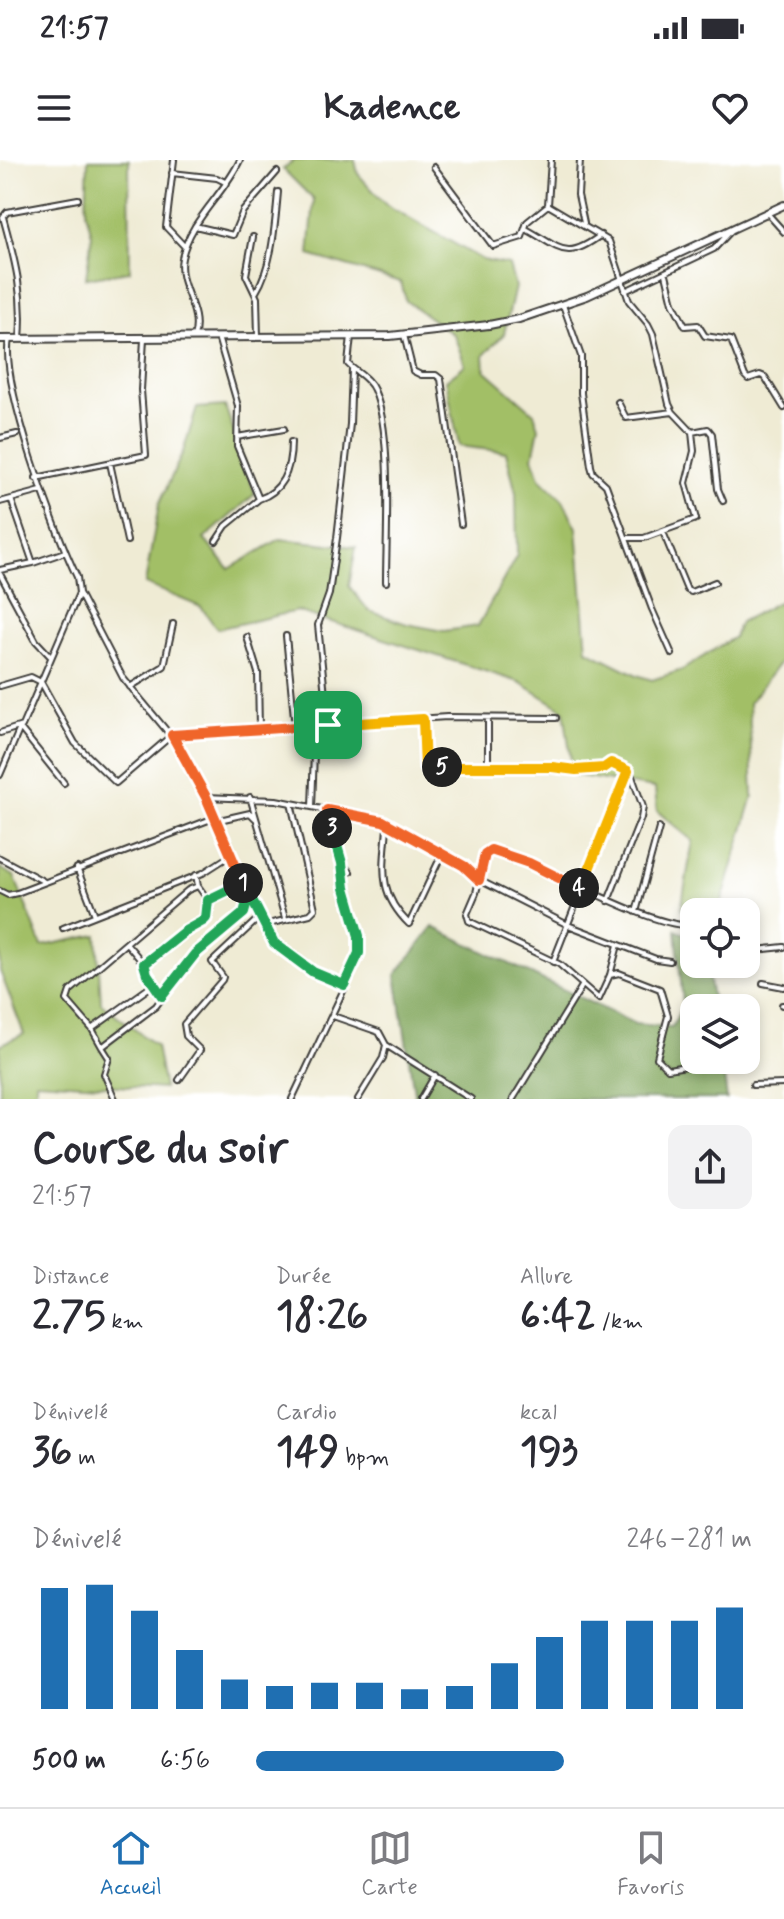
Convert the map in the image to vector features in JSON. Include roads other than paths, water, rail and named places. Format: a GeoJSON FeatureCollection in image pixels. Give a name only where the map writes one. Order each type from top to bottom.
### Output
{"type":"FeatureCollection","features":[{"type":"Feature","properties":{"kind":"main road"},"geometry":{"type":"LineString","coordinates":[[0,339],[404,335],[489,325],[563,305],[784,205]]}},
{"type":"Feature","properties":{"kind":"street"},"geometry":{"type":"LineString","coordinates":[[174,160],[166,227],[185,247]]}},
{"type":"Feature","properties":{"kind":"street"},"geometry":{"type":"LineString","coordinates":[[194,337],[198,323],[182,270],[185,247],[195,226],[240,160]]}},
{"type":"Feature","properties":{"kind":"street"},"geometry":{"type":"LineString","coordinates":[[434,167],[489,245],[497,246],[522,237],[531,218],[548,205],[551,160]]}},
{"type":"Feature","properties":{"kind":"street"},"geometry":{"type":"LineString","coordinates":[[580,160],[578,195],[585,225]]}},
{"type":"Feature","properties":{"kind":"street"},"geometry":{"type":"LineString","coordinates":[[195,226],[233,235],[243,211],[277,172]]}},
{"type":"Feature","properties":{"kind":"street"},"geometry":{"type":"LineString","coordinates":[[172,173],[217,178],[227,183]]}},
{"type":"Feature","properties":{"kind":"street"},"geometry":{"type":"LineString","coordinates":[[256,292],[275,226],[278,192]]}},
{"type":"Feature","properties":{"kind":"street"},"geometry":{"type":"LineString","coordinates":[[20,339],[21,288],[3,217],[7,212],[78,199]]}},
{"type":"Feature","properties":{"kind":"street"},"geometry":{"type":"LineString","coordinates":[[548,205],[601,235],[612,247],[621,281],[633,308],[653,334],[673,412],[692,432],[694,451],[686,483],[697,516],[694,520],[644,538],[627,538]]}},
{"type":"Feature","properties":{"kind":"street"},"geometry":{"type":"LineString","coordinates":[[767,213],[784,232]]}},
{"type":"Feature","properties":{"kind":"street"},"geometry":{"type":"LineString","coordinates":[[526,229],[566,252],[580,250],[601,235]]}},
{"type":"Feature","properties":{"kind":"street"},"geometry":{"type":"LineString","coordinates":[[625,291],[714,249],[732,229]]}},
{"type":"Feature","properties":{"kind":"street"},"geometry":{"type":"LineString","coordinates":[[253,237],[246,275],[256,292],[258,337]]}},
{"type":"Feature","properties":{"kind":"street"},"geometry":{"type":"LineString","coordinates":[[666,274],[673,303],[685,326],[698,325],[705,336],[731,340],[745,376],[748,379],[760,375],[765,377],[784,408]]}},
{"type":"Feature","properties":{"kind":"street"},"geometry":{"type":"LineString","coordinates":[[563,305],[581,356],[581,393],[593,473],[604,482],[672,654]]}},
{"type":"Feature","properties":{"kind":"street"},"geometry":{"type":"LineString","coordinates":[[404,335],[413,371],[421,375],[436,375],[441,379],[461,524]]}},
{"type":"Feature","properties":{"kind":"street"},"geometry":{"type":"LineString","coordinates":[[351,336],[347,361],[374,388],[381,414],[386,458],[386,582]]}},
{"type":"Feature","properties":{"kind":"street"},"geometry":{"type":"LineString","coordinates":[[218,337],[238,406],[237,446],[259,499]]}},
{"type":"Feature","properties":{"kind":"street"},"geometry":{"type":"LineString","coordinates":[[36,478],[146,455],[141,390],[144,338]]}},
{"type":"Feature","properties":{"kind":"street"},"geometry":{"type":"LineString","coordinates":[[9,339],[5,351],[6,363],[18,434],[78,580],[79,593],[130,687],[172,735],[206,797],[274,943],[313,972],[344,985]]}},
{"type":"Feature","properties":{"kind":"street"},"geometry":{"type":"LineString","coordinates":[[328,725],[318,625],[329,594],[337,538],[350,424],[352,369]]}},
{"type":"Feature","properties":{"kind":"street"},"geometry":{"type":"LineString","coordinates":[[618,402],[624,415],[630,419],[673,412]]}},
{"type":"Feature","properties":{"kind":"street"},"geometry":{"type":"LineString","coordinates":[[237,437],[284,429]]}},
{"type":"Feature","properties":{"kind":"street"},"geometry":{"type":"LineString","coordinates":[[692,432],[708,429],[712,434],[718,489],[723,501]]}},
{"type":"Feature","properties":{"kind":"street"},"geometry":{"type":"LineString","coordinates":[[0,438],[18,434]]}},
{"type":"Feature","properties":{"kind":"street"},"geometry":{"type":"LineString","coordinates":[[216,541],[226,526],[283,483],[290,464],[291,442]]}},
{"type":"Feature","properties":{"kind":"street"},"geometry":{"type":"LineString","coordinates":[[110,463],[127,541]]}},
{"type":"Feature","properties":{"kind":"street"},"geometry":{"type":"LineString","coordinates":[[0,502],[41,491]]}},
{"type":"Feature","properties":{"kind":"street"},"geometry":{"type":"LineString","coordinates":[[11,499],[33,563]]}},
{"type":"Feature","properties":{"kind":"street"},"geometry":{"type":"LineString","coordinates":[[663,532],[687,590],[691,592],[715,582]]}},
{"type":"Feature","properties":{"kind":"street"},"geometry":{"type":"LineString","coordinates":[[51,657],[36,641],[0,572],[65,552]]}},
{"type":"Feature","properties":{"kind":"street"},"geometry":{"type":"LineString","coordinates":[[0,775],[79,593]]}},
{"type":"Feature","properties":{"kind":"street"},"geometry":{"type":"LineString","coordinates":[[130,687],[164,666],[173,624]]}},
{"type":"Feature","properties":{"kind":"street"},"geometry":{"type":"LineString","coordinates":[[286,636],[295,727]]}},
{"type":"Feature","properties":{"kind":"street"},"geometry":{"type":"LineString","coordinates":[[247,637],[258,673],[259,729]]}},
{"type":"Feature","properties":{"kind":"street"},"geometry":{"type":"LineString","coordinates":[[0,686],[31,677],[41,682],[75,743],[116,783],[172,735],[423,719],[556,718]]}},
{"type":"Feature","properties":{"kind":"street"},"geometry":{"type":"LineString","coordinates":[[423,719],[425,768],[576,770],[604,768],[611,763],[628,771],[643,807],[608,901]]}},
{"type":"Feature","properties":{"kind":"street"},"geometry":{"type":"LineString","coordinates":[[488,719],[488,767]]}},
{"type":"Feature","properties":{"kind":"street"},"geometry":{"type":"LineString","coordinates":[[0,733],[20,728]]}},
{"type":"Feature","properties":{"kind":"street"},"geometry":{"type":"LineString","coordinates":[[20,728],[64,783]]}},
{"type":"Feature","properties":{"kind":"street"},"geometry":{"type":"LineString","coordinates":[[312,807],[314,752],[351,746]]}},
{"type":"Feature","properties":{"kind":"street"},"geometry":{"type":"LineString","coordinates":[[553,962],[628,771]]}},
{"type":"Feature","properties":{"kind":"street"},"geometry":{"type":"LineString","coordinates":[[206,797],[250,797],[383,821],[464,866],[479,880],[568,925],[665,962],[670,961]]}},
{"type":"Feature","properties":{"kind":"street"},"geometry":{"type":"LineString","coordinates":[[250,797],[285,918]]}},
{"type":"Feature","properties":{"kind":"street"},"geometry":{"type":"LineString","coordinates":[[264,925],[310,914],[315,909],[291,803]]}},
{"type":"Feature","properties":{"kind":"street"},"geometry":{"type":"LineString","coordinates":[[292,1099],[333,1016],[359,953],[359,936],[327,810]]}},
{"type":"Feature","properties":{"kind":"street"},"geometry":{"type":"LineString","coordinates":[[0,891],[8,895],[214,819],[250,813],[256,819]]}},
{"type":"Feature","properties":{"kind":"street"},"geometry":{"type":"LineString","coordinates":[[395,827],[387,827],[383,881],[390,902],[409,924],[442,854]]}},
{"type":"Feature","properties":{"kind":"street"},"geometry":{"type":"LineString","coordinates":[[636,912],[659,828]]}},
{"type":"Feature","properties":{"kind":"street"},"geometry":{"type":"LineString","coordinates":[[618,945],[610,975],[599,999],[572,974],[553,962],[469,921],[467,914],[485,854],[491,850],[539,868],[608,901],[680,926]]}},
{"type":"Feature","properties":{"kind":"street"},"geometry":{"type":"LineString","coordinates":[[63,928],[196,875],[231,855]]}},
{"type":"Feature","properties":{"kind":"street"},"geometry":{"type":"LineString","coordinates":[[0,858],[43,881]]}},
{"type":"Feature","properties":{"kind":"street"},"geometry":{"type":"LineString","coordinates":[[342,863],[350,872]]}},
{"type":"Feature","properties":{"kind":"street"},"geometry":{"type":"LineString","coordinates":[[77,868],[95,915]]}},
{"type":"Feature","properties":{"kind":"street"},"geometry":{"type":"LineString","coordinates":[[144,964],[206,918],[208,900],[198,886],[196,875]]}},
{"type":"Feature","properties":{"kind":"street"},"geometry":{"type":"LineString","coordinates":[[208,900],[243,882]]}},
{"type":"Feature","properties":{"kind":"street"},"geometry":{"type":"LineString","coordinates":[[115,1099],[104,1074],[109,1058],[92,1029],[67,997],[70,991],[188,890],[198,886]]}},
{"type":"Feature","properties":{"kind":"street"},"geometry":{"type":"LineString","coordinates":[[102,1047],[152,1010],[195,954],[244,913],[249,895]]}},
{"type":"Feature","properties":{"kind":"street"},"geometry":{"type":"LineString","coordinates":[[179,1080],[200,1050],[186,1036],[184,1024],[223,977],[212,962],[260,917]]}},
{"type":"Feature","properties":{"kind":"street"},"geometry":{"type":"LineString","coordinates":[[127,944],[144,964],[153,985],[162,996]]}},
{"type":"Feature","properties":{"kind":"street"},"geometry":{"type":"LineString","coordinates":[[760,950],[784,947]]}},
{"type":"Feature","properties":{"kind":"street"},"geometry":{"type":"LineString","coordinates":[[610,975],[619,973],[660,989],[668,1016],[657,1058],[668,1069],[680,1067]]}},
{"type":"Feature","properties":{"kind":"street"},"geometry":{"type":"LineString","coordinates":[[763,983],[784,987]]}},
{"type":"Feature","properties":{"kind":"street"},"geometry":{"type":"LineString","coordinates":[[92,1029],[153,985]]}},
{"type":"Feature","properties":{"kind":"street"},"geometry":{"type":"LineString","coordinates":[[513,1099],[582,986]]}},
{"type":"Feature","properties":{"kind":"street"},"geometry":{"type":"LineString","coordinates":[[333,1016],[379,1032],[386,1045],[471,1099]]}},
{"type":"Feature","properties":{"kind":"street"},"geometry":{"type":"LineString","coordinates":[[358,1099],[383,1058],[386,1045]]}},
{"type":"Feature","properties":{"kind":"street"},"geometry":{"type":"LineString","coordinates":[[421,1099],[435,1075]]}},
{"type":"Feature","properties":{"kind":"street"},"geometry":{"type":"LineString","coordinates":[[753,1085],[784,1084]]}}]}
